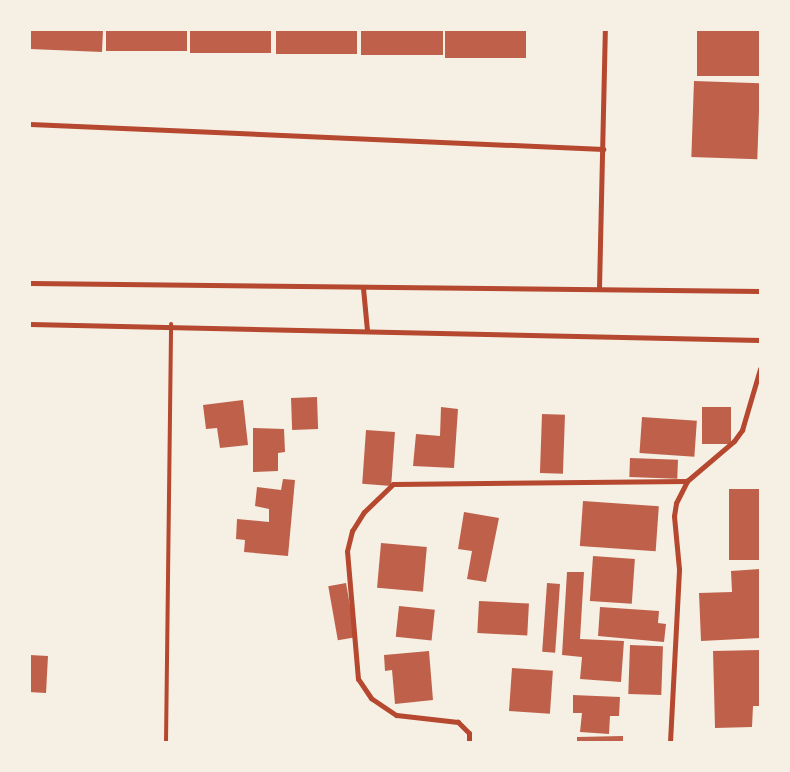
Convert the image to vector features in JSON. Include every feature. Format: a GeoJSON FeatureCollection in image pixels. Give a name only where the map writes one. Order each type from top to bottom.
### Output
{"type":"FeatureCollection","features":[{"type":"Feature","properties":{"kind":"street"},"geometry":{"type":"LineString","coordinates":[[600,288],[605,30]]}},
{"type":"Feature","properties":{"kind":"street"},"geometry":{"type":"LineString","coordinates":[[30,124],[603,150]]}},
{"type":"Feature","properties":{"kind":"street"},"geometry":{"type":"LineString","coordinates":[[30,283],[760,291]]}},
{"type":"Feature","properties":{"kind":"street"},"geometry":{"type":"LineString","coordinates":[[363,288],[366,330]]}},
{"type":"Feature","properties":{"kind":"street"},"geometry":{"type":"LineString","coordinates":[[30,324],[171,324],[760,340]]}},
{"type":"Feature","properties":{"kind":"street"},"geometry":{"type":"LineString","coordinates":[[670,742],[679,570],[674,516],[679,493],[688,481],[734,441],[742,430],[760,369]]}},
{"type":"Feature","properties":{"kind":"street"},"geometry":{"type":"LineString","coordinates":[[469,742],[469,733],[458,722],[396,715],[371,698],[358,679],[347,551],[352,531],[364,512],[393,484],[688,481]]}},
{"type":"Feature","properties":{"kind":"lane"},"geometry":{"type":"LineString","coordinates":[[166,742],[171,324]]}},
{"type":"Feature","properties":{"kind":"building"},"geometry":{"type":"Polygon","coordinates":[[[30,30],[103,30],[102,52],[30,49],[30,30]]]}},
{"type":"Feature","properties":{"kind":"building"},"geometry":{"type":"Polygon","coordinates":[[[106,30],[187,30],[187,51],[106,51],[106,30]]]}},
{"type":"Feature","properties":{"kind":"building"},"geometry":{"type":"Polygon","coordinates":[[[190,30],[271,30],[271,53],[190,53],[190,30]]]}},
{"type":"Feature","properties":{"kind":"building"},"geometry":{"type":"Polygon","coordinates":[[[276,30],[357,30],[357,54],[276,54],[276,30]]]}},
{"type":"Feature","properties":{"kind":"building"},"geometry":{"type":"Polygon","coordinates":[[[361,30],[443,30],[443,55],[361,55],[361,30]]]}},
{"type":"Feature","properties":{"kind":"building"},"geometry":{"type":"Polygon","coordinates":[[[445,30],[526,30],[526,58],[445,58],[445,30]]]}},
{"type":"Feature","properties":{"kind":"building"},"geometry":{"type":"Polygon","coordinates":[[[697,30],[760,30],[760,76],[697,76],[697,30]]]}},
{"type":"Feature","properties":{"kind":"building"},"geometry":{"type":"Polygon","coordinates":[[[694,81],[760,83],[757,159],[691,157],[694,81]]]}},
{"type":"Feature","properties":{"kind":"building"},"geometry":{"type":"Polygon","coordinates":[[[317,397],[318,429],[292,430],[291,398],[317,397]]]}},
{"type":"Feature","properties":{"kind":"building"},"geometry":{"type":"Polygon","coordinates":[[[243,400],[248,445],[220,448],[217,428],[206,429],[203,405],[243,400]]]}},
{"type":"Feature","properties":{"kind":"building"},"geometry":{"type":"Polygon","coordinates":[[[441,407],[458,409],[454,468],[413,466],[416,434],[440,436],[441,407]]]}},
{"type":"Feature","properties":{"kind":"building"},"geometry":{"type":"Polygon","coordinates":[[[702,407],[731,407],[731,444],[702,444],[702,407]]]}},
{"type":"Feature","properties":{"kind":"building"},"geometry":{"type":"Polygon","coordinates":[[[542,414],[565,415],[563,474],[540,473],[542,414]]]}},
{"type":"Feature","properties":{"kind":"building"},"geometry":{"type":"Polygon","coordinates":[[[642,417],[697,421],[694,457],[639,453],[642,417]]]}},
{"type":"Feature","properties":{"kind":"building"},"geometry":{"type":"Polygon","coordinates":[[[253,428],[284,429],[285,452],[278,453],[278,471],[253,472],[253,428]]]}},
{"type":"Feature","properties":{"kind":"building"},"geometry":{"type":"Polygon","coordinates":[[[366,430],[395,432],[391,486],[362,484],[366,430]]]}},
{"type":"Feature","properties":{"kind":"building"},"geometry":{"type":"Polygon","coordinates":[[[630,458],[678,460],[677,479],[629,477],[630,458]]]}},
{"type":"Feature","properties":{"kind":"building"},"geometry":{"type":"Polygon","coordinates":[[[283,479],[295,480],[288,556],[244,552],[245,540],[236,539],[237,519],[269,522],[269,509],[255,506],[257,487],[281,490],[283,479]]]}},
{"type":"Feature","properties":{"kind":"building"},"geometry":{"type":"Polygon","coordinates":[[[729,489],[760,489],[760,560],[729,560],[729,489]]]}},
{"type":"Feature","properties":{"kind":"building"},"geometry":{"type":"Polygon","coordinates":[[[583,501],[659,506],[656,551],[580,546],[583,501]]]}},
{"type":"Feature","properties":{"kind":"building"},"geometry":{"type":"Polygon","coordinates":[[[464,512],[499,518],[486,582],[467,579],[472,551],[458,549],[464,512]]]}},
{"type":"Feature","properties":{"kind":"building"},"geometry":{"type":"Polygon","coordinates":[[[381,543],[427,547],[423,592],[377,588],[381,543]]]}},
{"type":"Feature","properties":{"kind":"building"},"geometry":{"type":"Polygon","coordinates":[[[593,556],[635,559],[632,604],[590,601],[593,556]]]}},
{"type":"Feature","properties":{"kind":"building"},"geometry":{"type":"Polygon","coordinates":[[[760,569],[760,638],[701,641],[699,593],[732,592],[731,571],[760,569]]]}},
{"type":"Feature","properties":{"kind":"building"},"geometry":{"type":"Polygon","coordinates":[[[567,572],[584,572],[580,639],[624,641],[621,682],[580,679],[582,657],[562,655],[567,572]]]}},
{"type":"Feature","properties":{"kind":"building"},"geometry":{"type":"Polygon","coordinates":[[[346,583],[356,637],[338,640],[328,586],[346,583]]]}},
{"type":"Feature","properties":{"kind":"building"},"geometry":{"type":"Polygon","coordinates":[[[547,583],[560,584],[555,653],[542,652],[547,583]]]}},
{"type":"Feature","properties":{"kind":"building"},"geometry":{"type":"Polygon","coordinates":[[[479,601],[529,604],[527,636],[477,633],[479,601]]]}},
{"type":"Feature","properties":{"kind":"building"},"geometry":{"type":"Polygon","coordinates":[[[399,606],[435,610],[432,641],[396,637],[399,606]]]}},
{"type":"Feature","properties":{"kind":"building"},"geometry":{"type":"Polygon","coordinates":[[[600,607],[659,611],[658,623],[666,624],[664,642],[598,636],[600,607]]]}},
{"type":"Feature","properties":{"kind":"building"},"geometry":{"type":"Polygon","coordinates":[[[630,645],[663,646],[661,695],[628,694],[630,645]]]}},
{"type":"Feature","properties":{"kind":"building"},"geometry":{"type":"Polygon","coordinates":[[[760,650],[760,706],[753,706],[752,727],[715,728],[713,651],[760,650]]]}},
{"type":"Feature","properties":{"kind":"building"},"geometry":{"type":"Polygon","coordinates":[[[429,651],[433,700],[395,704],[392,670],[385,671],[384,655],[429,651]]]}},
{"type":"Feature","properties":{"kind":"building"},"geometry":{"type":"Polygon","coordinates":[[[30,655],[48,656],[46,693],[30,692],[30,655]]]}},
{"type":"Feature","properties":{"kind":"building"},"geometry":{"type":"Polygon","coordinates":[[[512,668],[553,671],[550,714],[509,711],[512,668]]]}},
{"type":"Feature","properties":{"kind":"building"},"geometry":{"type":"Polygon","coordinates":[[[573,695],[620,697],[619,716],[610,716],[609,734],[580,732],[582,713],[573,713],[573,695]]]}},
{"type":"Feature","properties":{"kind":"building"},"geometry":{"type":"Polygon","coordinates":[[[623,736],[623,742],[577,742],[577,737],[623,736]]]}}]}
